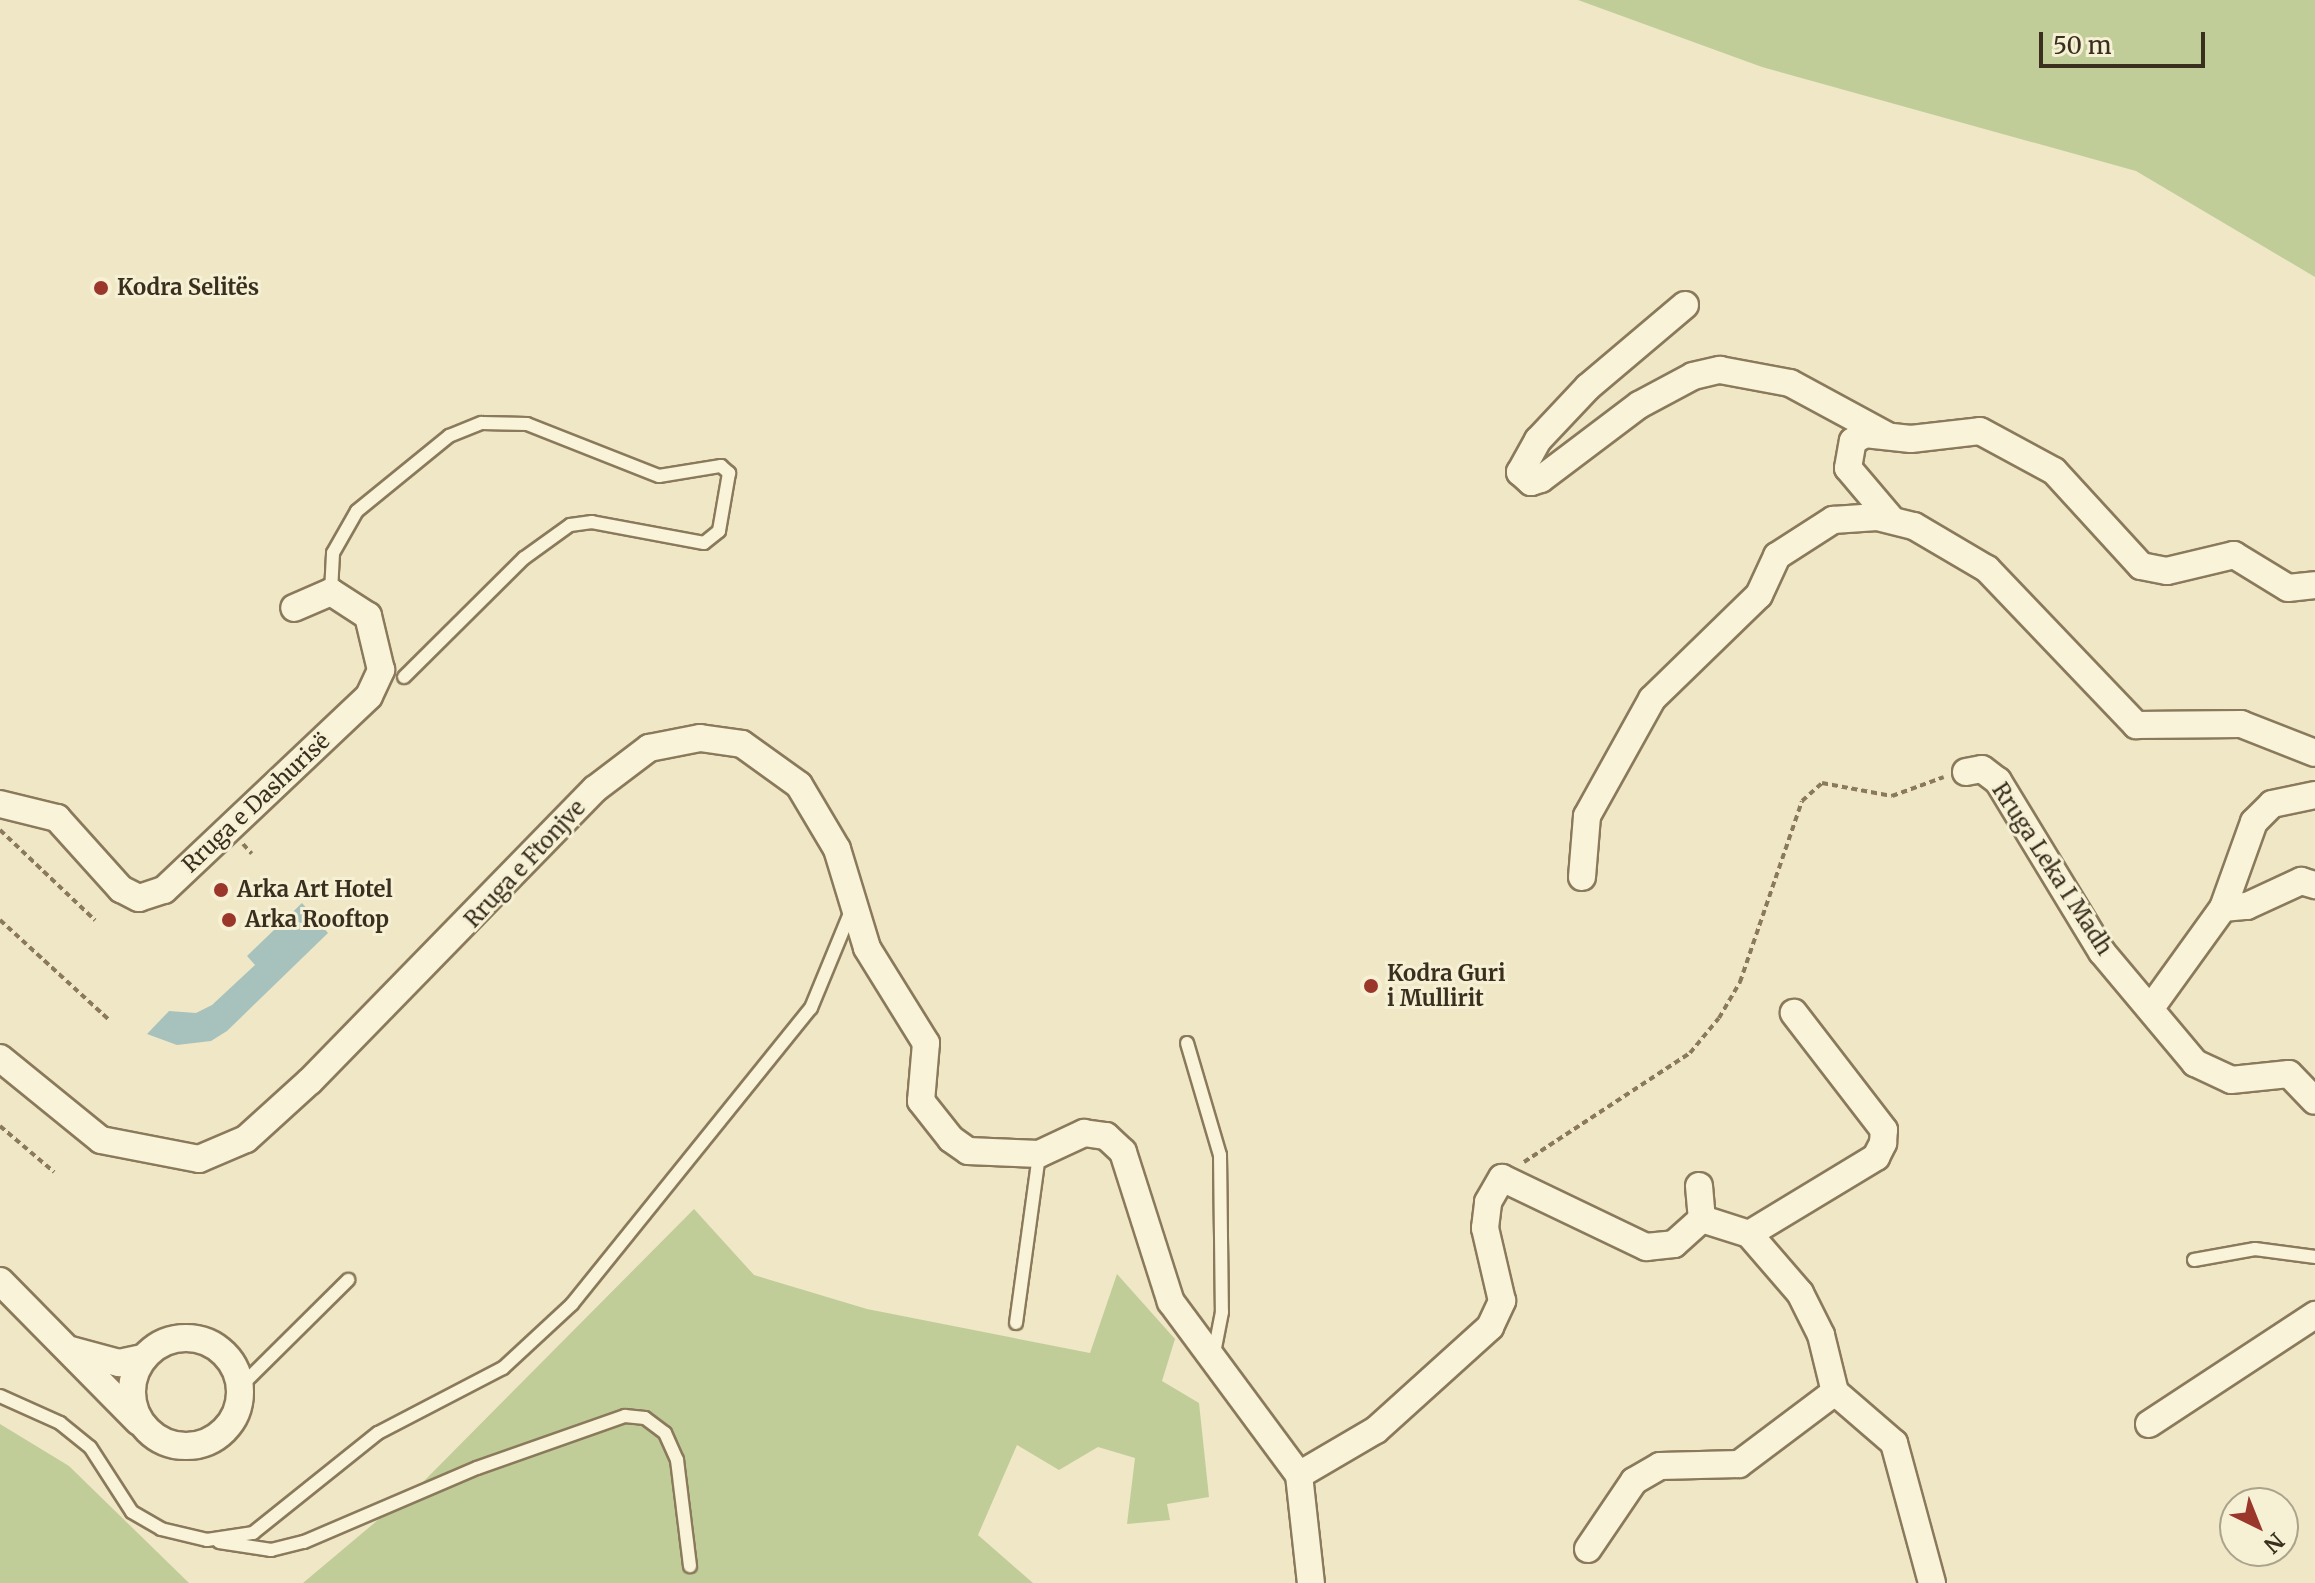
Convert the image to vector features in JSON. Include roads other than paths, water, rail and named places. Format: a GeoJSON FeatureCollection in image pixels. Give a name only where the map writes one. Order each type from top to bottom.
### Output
{"type":"FeatureCollection","features":[{"type":"Feature","properties":{"kind":"street"},"geometry":{"type":"LineString","coordinates":[[1685,305],[1588,387],[1538,440],[1520,472],[1531,482],[1541,479],[1639,405],[1693,376],[1720,370],[1790,383],[1886,435]]}},
{"type":"Feature","properties":{"kind":"street"},"geometry":{"type":"LineString","coordinates":[[2315,585],[2288,588],[2234,555],[2167,571],[2141,566],[2054,471],[1980,431],[1886,435],[1853,441],[1848,468],[1892,520],[1987,569],[2136,725],[2241,724],[2315,753]]}},
{"type":"Feature","properties":{"kind":"street"},"geometry":{"type":"LineString","coordinates":[[1582,877],[1587,816],[1670,677],[1759,595],[1787,547],[1833,520],[1892,520]]}},
{"type":"Feature","properties":{"kind":"street"},"geometry":{"type":"LineString","coordinates":[[294,608],[331,592]]}},
{"type":"Feature","properties":{"kind":"street","name":"Rruga e Dashurisë"},"geometry":{"type":"LineString","coordinates":[[0,804],[57,818],[121,889],[139,898],[164,890],[369,696],[381,670],[377,636],[351,599],[331,592]]}},
{"type":"Feature","properties":{"kind":"street","name":"Rruga e Ftonjve"},"geometry":{"type":"LineString","coordinates":[[0,1058],[101,1140],[199,1159],[246,1139],[508,885],[595,789],[649,748],[700,738],[742,744],[799,785],[837,849],[867,948],[926,1043],[922,1089],[933,1119],[968,1151],[1039,1154]]}},
{"type":"Feature","properties":{"kind":"street","name":"Rruga Leka I Madh"},"geometry":{"type":"LineString","coordinates":[[1966,772],[1982,769],[1998,781],[2102,952],[2153,1005],[2212,1076],[2231,1080],[2273,1070],[2289,1074],[2315,1101]]}},
{"type":"Feature","properties":{"kind":"street"},"geometry":{"type":"LineString","coordinates":[[2153,1005],[2223,908],[2254,822],[2272,804],[2315,795]]}},
{"type":"Feature","properties":{"kind":"street"},"geometry":{"type":"LineString","coordinates":[[2223,908],[2247,906],[2301,881],[2315,885]]}},
{"type":"Feature","properties":{"kind":"street"},"geometry":{"type":"LineString","coordinates":[[1749,1234],[1876,1157],[1883,1143],[1884,1130],[1794,1013]]}},
{"type":"Feature","properties":{"kind":"street"},"geometry":{"type":"LineString","coordinates":[[1039,1154],[1084,1133],[1106,1136],[1123,1152],[1171,1302],[1214,1353],[1299,1475],[1311,1583]]}},
{"type":"Feature","properties":{"kind":"street"},"geometry":{"type":"LineString","coordinates":[[1299,1475],[1376,1430],[1490,1327],[1502,1301],[1485,1228],[1488,1202],[1502,1178],[1646,1247],[1674,1244],[1702,1219]]}},
{"type":"Feature","properties":{"kind":"street"},"geometry":{"type":"LineString","coordinates":[[1699,1186],[1702,1219]]}},
{"type":"Feature","properties":{"kind":"street"},"geometry":{"type":"LineString","coordinates":[[1702,1219],[1749,1234],[1800,1293],[1821,1335],[1835,1392],[1894,1443],[1932,1583]]}},
{"type":"Feature","properties":{"kind":"street"},"geometry":{"type":"LineString","coordinates":[[0,1281],[144,1427],[173,1445],[208,1442],[233,1420],[241,1386],[226,1354],[193,1338],[157,1346],[143,1358],[119,1363],[68,1349]]}},
{"type":"Feature","properties":{"kind":"street"},"geometry":{"type":"LineString","coordinates":[[2149,1424],[2315,1315]]}},
{"type":"Feature","properties":{"kind":"street"},"geometry":{"type":"LineString","coordinates":[[143,1358],[132,1393],[144,1427]]}},
{"type":"Feature","properties":{"kind":"street"},"geometry":{"type":"LineString","coordinates":[[1588,1549],[1634,1481],[1660,1466],[1739,1464],[1835,1392]]}},
{"type":"Feature","properties":{"kind":"lane"},"geometry":{"type":"LineString","coordinates":[[331,592],[333,553],[357,511],[449,436],[482,423],[527,424],[659,476],[721,466],[729,473],[719,531],[704,543],[592,522],[570,525],[524,558],[404,677]]}},
{"type":"Feature","properties":{"kind":"lane"},"geometry":{"type":"LineString","coordinates":[[207,1540],[253,1533],[378,1433],[503,1368],[572,1304],[811,1008],[855,901]]}},
{"type":"Feature","properties":{"kind":"lane"},"geometry":{"type":"LineString","coordinates":[[1187,1043],[1220,1155],[1222,1312],[1214,1353]]}},
{"type":"Feature","properties":{"kind":"lane"},"geometry":{"type":"LineString","coordinates":[[1016,1323],[1039,1154]]}},
{"type":"Feature","properties":{"kind":"lane"},"geometry":{"type":"LineString","coordinates":[[2194,1260],[2255,1249],[2315,1257]]}},
{"type":"Feature","properties":{"kind":"lane"},"geometry":{"type":"LineString","coordinates":[[241,1386],[348,1280]]}},
{"type":"Feature","properties":{"kind":"lane"},"geometry":{"type":"LineString","coordinates":[[0,1396],[60,1423],[90,1447],[132,1512],[161,1529],[271,1550],[304,1542],[477,1468],[625,1416],[645,1418],[665,1433],[677,1460],[690,1566]]}},
{"type":"Feature","properties":{"kind":"water"},"geometry":{"type":"Polygon","coordinates":[[[302,903],[328,933],[227,1031],[211,1041],[177,1045],[147,1034],[169,1011],[196,1013],[212,1005],[255,965],[247,956],[302,903]]]}},
{"type":"Feature","properties":{"kind":"place","name":"Kodra Selitës"},"geometry":{"type":"Point","coordinates":[101,288]}},
{"type":"Feature","properties":{"kind":"place","name":"Arka Art Hotel"},"geometry":{"type":"Point","coordinates":[221,890]}},
{"type":"Feature","properties":{"kind":"place","name":"Arka Rooftop"},"geometry":{"type":"Point","coordinates":[229,920]}},
{"type":"Feature","properties":{"kind":"place","name":"Kodra Guri i Mullirit"},"geometry":{"type":"Point","coordinates":[1371,986]}}]}
